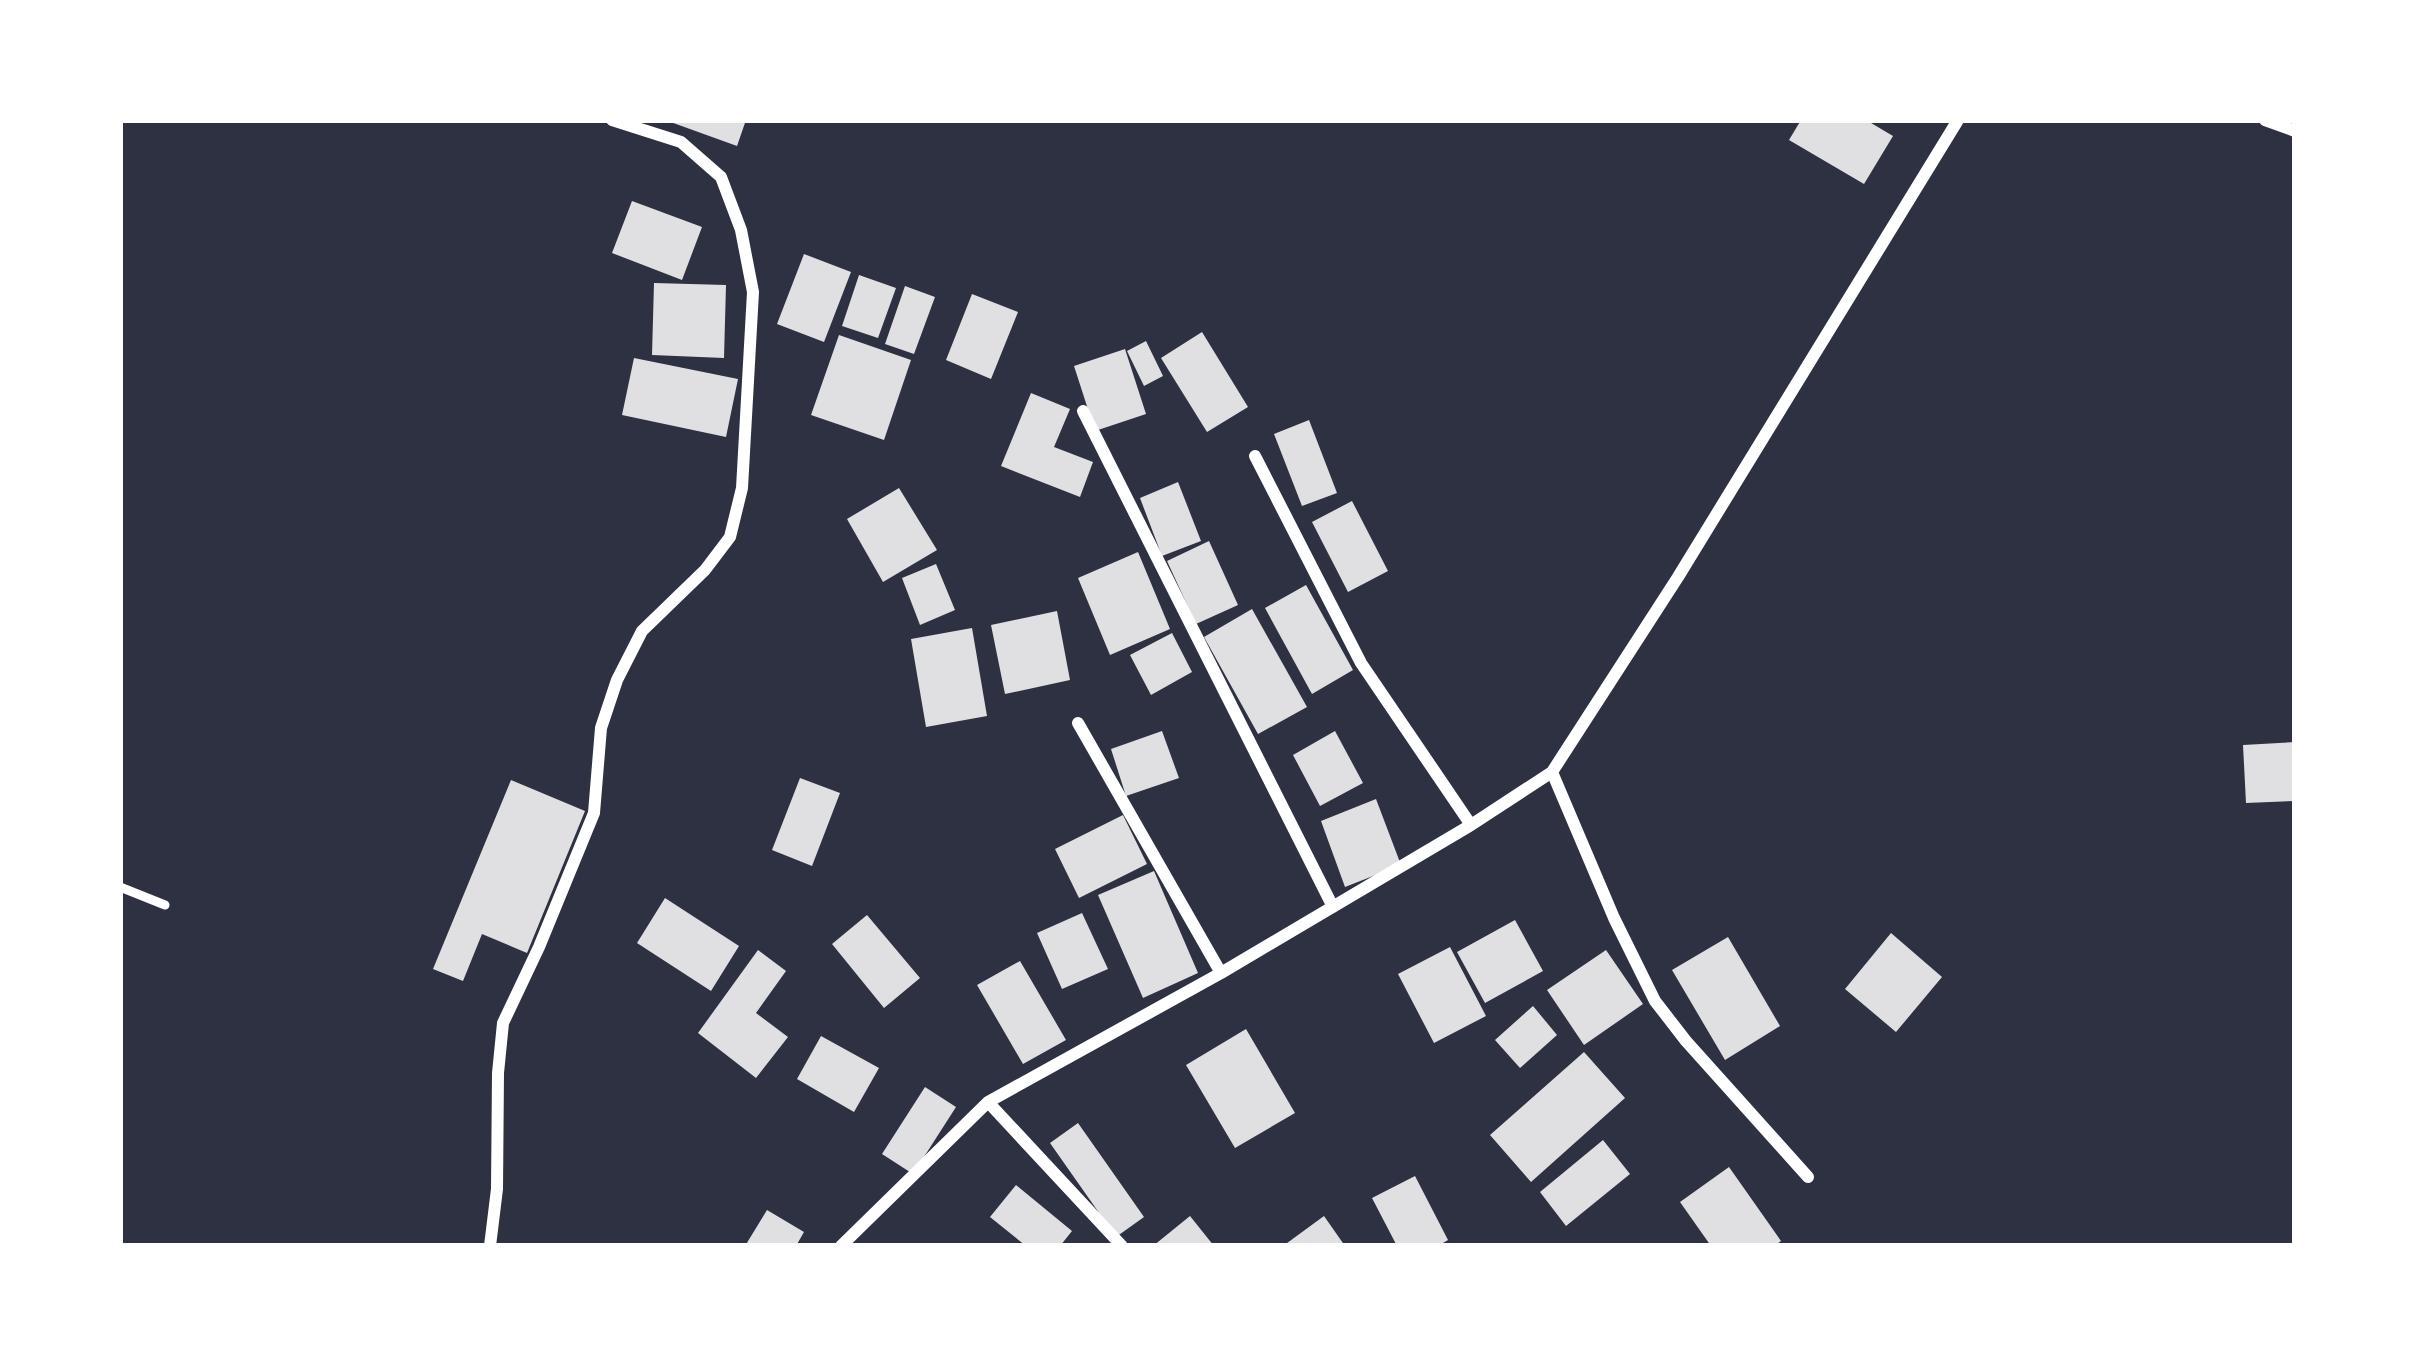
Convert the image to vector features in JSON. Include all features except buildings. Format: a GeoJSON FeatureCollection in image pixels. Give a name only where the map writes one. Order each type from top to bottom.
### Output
{"type":"FeatureCollection","features":[{"type":"Feature","properties":{"kind":"street"},"geometry":{"type":"LineString","coordinates":[[490,1246],[497,1189],[503,1023],[593,813],[601,728],[617,680],[642,631],[705,570],[730,537],[742,488],[753,292],[742,230],[721,177],[681,142],[612,120]]}},
{"type":"Feature","properties":{"kind":"street"},"geometry":{"type":"LineString","coordinates":[[841,1246],[988,1102],[1221,973],[1552,772],[1678,577],[1958,120]]}},
{"type":"Feature","properties":{"kind":"street"},"geometry":{"type":"LineString","coordinates":[[2265,120],[2295,131]]}},
{"type":"Feature","properties":{"kind":"street"},"geometry":{"type":"LineString","coordinates":[[1083,411],[1333,907]]}},
{"type":"Feature","properties":{"kind":"street"},"geometry":{"type":"LineString","coordinates":[[1255,456],[1360,663],[1471,825]]}},
{"type":"Feature","properties":{"kind":"street"},"geometry":{"type":"LineString","coordinates":[[1078,723],[1221,973]]}},
{"type":"Feature","properties":{"kind":"street"},"geometry":{"type":"LineString","coordinates":[[1552,772],[1655,1001],[1808,1178]]}},
{"type":"Feature","properties":{"kind":"street"},"geometry":{"type":"LineString","coordinates":[[988,1102],[1122,1246]]}},
{"type":"Feature","properties":{"kind":"lane"},"geometry":{"type":"LineString","coordinates":[[120,887],[165,905]]}}]}
